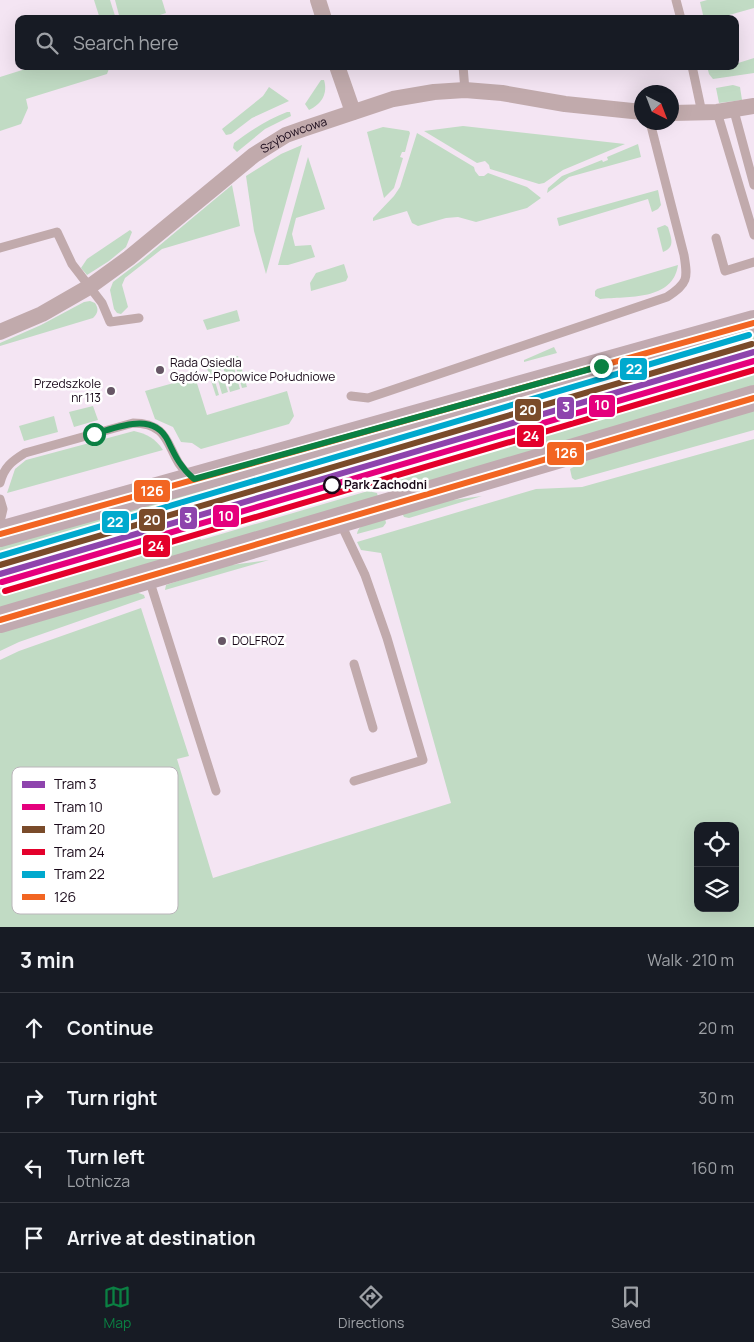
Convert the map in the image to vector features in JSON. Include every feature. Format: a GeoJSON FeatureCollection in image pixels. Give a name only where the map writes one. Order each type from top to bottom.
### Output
{"type":"FeatureCollection","features":[{"type":"Feature","properties":{"kind":"main road"},"geometry":{"type":"LineString","coordinates":[[0,534],[754,323]]}},
{"type":"Feature","properties":{"kind":"main road"},"geometry":{"type":"LineString","coordinates":[[0,620],[754,398]]}},
{"type":"Feature","properties":{"kind":"street"},"geometry":{"type":"LineString","coordinates":[[318,0],[323,15]]}},
{"type":"Feature","properties":{"kind":"street"},"geometry":{"type":"LineString","coordinates":[[338,70],[353,112]]}},
{"type":"Feature","properties":{"kind":"street","name":"Szybowcowa"},"geometry":{"type":"LineString","coordinates":[[0,332],[42,314],[89,287],[129,258],[232,172],[262,149],[286,135],[393,99],[434,92],[466,90],[502,92],[565,104],[634,111]]}},
{"type":"Feature","properties":{"kind":"street"},"geometry":{"type":"LineString","coordinates":[[679,113],[734,110],[754,106]]}},
{"type":"Feature","properties":{"kind":"lane"},"geometry":{"type":"LineString","coordinates":[[676,0],[680,15]]}},
{"type":"Feature","properties":{"kind":"lane"},"geometry":{"type":"LineString","coordinates":[[464,70],[466,90]]}},
{"type":"Feature","properties":{"kind":"lane"},"geometry":{"type":"LineString","coordinates":[[693,70],[754,235]]}},
{"type":"Feature","properties":{"kind":"lane"},"geometry":{"type":"LineString","coordinates":[[734,110],[754,185]]}},
{"type":"Feature","properties":{"kind":"lane"},"geometry":{"type":"LineString","coordinates":[[351,396],[368,398],[667,297],[681,288],[687,273],[684,255],[652,130]]}},
{"type":"Feature","properties":{"kind":"lane"},"geometry":{"type":"LineString","coordinates":[[0,248],[57,232],[72,264],[102,303],[110,322],[139,318]]}},
{"type":"Feature","properties":{"kind":"lane"},"geometry":{"type":"LineString","coordinates":[[716,238],[725,271],[754,262]]}},
{"type":"Feature","properties":{"kind":"lane"},"geometry":{"type":"LineString","coordinates":[[0,483],[7,466],[25,453],[133,423],[152,425],[164,434],[179,465],[194,479]]}},
{"type":"Feature","properties":{"kind":"lane"},"geometry":{"type":"LineString","coordinates":[[0,499],[3,509],[0,522]]}},
{"type":"Feature","properties":{"kind":"lane"},"geometry":{"type":"LineString","coordinates":[[339,519],[364,575],[387,638],[422,760],[354,781]]}},
{"type":"Feature","properties":{"kind":"lane"},"geometry":{"type":"LineString","coordinates":[[148,576],[216,791]]}},
{"type":"Feature","properties":{"kind":"lane"},"geometry":{"type":"LineString","coordinates":[[354,664],[373,728]]}},
{"type":"Feature","properties":{"kind":"green space"},"geometry":{"type":"Polygon","coordinates":[[[94,0],[110,0],[115,15],[99,15],[94,0]]]}},
{"type":"Feature","properties":{"kind":"green space"},"geometry":{"type":"Polygon","coordinates":[[[115,0],[162,0],[166,13],[160,15],[119,15],[115,0]]]}},
{"type":"Feature","properties":{"kind":"green space"},"geometry":{"type":"Polygon","coordinates":[[[707,0],[754,0],[754,8],[729,15],[703,15],[700,2],[707,0]]]}},
{"type":"Feature","properties":{"kind":"green space"},"geometry":{"type":"Polygon","coordinates":[[[754,58],[754,73],[713,79],[709,74],[708,70],[739,70],[739,63],[754,58]]]}},
{"type":"Feature","properties":{"kind":"green space"},"geometry":{"type":"Polygon","coordinates":[[[22,70],[108,70],[107,74],[26,99],[28,108],[21,124],[0,131],[0,77],[22,70]]]}},
{"type":"Feature","properties":{"kind":"green space"},"geometry":{"type":"Polygon","coordinates":[[[321,80],[324,80],[325,85],[323,98],[309,110],[305,104],[321,80]]]}},
{"type":"Feature","properties":{"kind":"green space"},"geometry":{"type":"Polygon","coordinates":[[[733,85],[740,87],[742,100],[719,103],[716,88],[733,85]]]}},
{"type":"Feature","properties":{"kind":"green space"},"geometry":{"type":"Polygon","coordinates":[[[269,87],[289,101],[252,118],[231,134],[226,135],[222,129],[263,96],[269,87]]]}},
{"type":"Feature","properties":{"kind":"green space"},"geometry":{"type":"Polygon","coordinates":[[[290,112],[291,116],[265,129],[237,152],[233,148],[234,143],[247,134],[290,112]]]}},
{"type":"Feature","properties":{"kind":"green space"},"geometry":{"type":"Polygon","coordinates":[[[463,126],[625,144],[563,170],[544,183],[539,184],[490,169],[485,161],[477,163],[424,131],[463,126]]]}},
{"type":"Feature","properties":{"kind":"green space"},"geometry":{"type":"Polygon","coordinates":[[[383,127],[409,131],[410,133],[405,152],[402,152],[400,157],[403,158],[394,188],[384,198],[367,132],[383,127]]]}},
{"type":"Feature","properties":{"kind":"green space"},"geometry":{"type":"Polygon","coordinates":[[[417,133],[474,167],[479,176],[484,176],[488,173],[527,187],[541,198],[527,208],[476,222],[458,217],[446,218],[418,226],[412,223],[407,211],[373,221],[373,218],[400,187],[417,133]]]}},
{"type":"Feature","properties":{"kind":"green space"},"geometry":{"type":"Polygon","coordinates":[[[638,144],[641,157],[569,177],[547,193],[548,188],[562,176],[602,160],[603,162],[608,160],[607,157],[638,144]]]}},
{"type":"Feature","properties":{"kind":"green space"},"geometry":{"type":"Polygon","coordinates":[[[302,145],[266,274],[254,231],[246,176],[281,154],[302,145]]]}},
{"type":"Feature","properties":{"kind":"green space"},"geometry":{"type":"Polygon","coordinates":[[[308,157],[325,209],[296,218],[292,234],[295,246],[311,245],[315,257],[288,265],[278,265],[308,157]]]}},
{"type":"Feature","properties":{"kind":"green space"},"geometry":{"type":"Polygon","coordinates":[[[232,185],[240,226],[162,249],[125,278],[122,285],[128,307],[121,314],[117,313],[114,309],[110,290],[113,282],[232,185]]]}},
{"type":"Feature","properties":{"kind":"green space"},"geometry":{"type":"Polygon","coordinates":[[[658,190],[661,205],[652,212],[648,199],[559,226],[557,218],[658,190]]]}},
{"type":"Feature","properties":{"kind":"green space"},"geometry":{"type":"Polygon","coordinates":[[[665,225],[668,227],[671,245],[670,248],[663,252],[657,228],[665,225]]]}},
{"type":"Feature","properties":{"kind":"green space"},"geometry":{"type":"Polygon","coordinates":[[[130,230],[132,232],[126,247],[87,275],[81,268],[87,259],[130,230]]]}},
{"type":"Feature","properties":{"kind":"green space"},"geometry":{"type":"Polygon","coordinates":[[[344,264],[348,277],[346,281],[311,291],[310,283],[316,273],[344,264]]]}},
{"type":"Feature","properties":{"kind":"green space"},"geometry":{"type":"Polygon","coordinates":[[[678,265],[674,277],[668,285],[659,291],[636,296],[600,299],[595,296],[597,289],[678,265]]]}},
{"type":"Feature","properties":{"kind":"green space"},"geometry":{"type":"Polygon","coordinates":[[[90,301],[95,303],[97,309],[97,313],[93,318],[0,346],[0,343],[41,325],[84,302],[90,301]]]}},
{"type":"Feature","properties":{"kind":"green space"},"geometry":{"type":"Polygon","coordinates":[[[237,310],[240,321],[207,330],[203,320],[237,310]]]}},
{"type":"Feature","properties":{"kind":"green space"},"geometry":{"type":"Polygon","coordinates":[[[754,335],[754,348],[527,415],[523,404],[358,454],[356,446],[754,335]]]}},
{"type":"Feature","properties":{"kind":"green space"},"geometry":{"type":"Polygon","coordinates":[[[554,347],[557,353],[524,362],[524,360],[554,347]]]}},
{"type":"Feature","properties":{"kind":"green space"},"geometry":{"type":"Polygon","coordinates":[[[238,356],[247,387],[242,388],[233,357],[238,356]]]}},
{"type":"Feature","properties":{"kind":"green space"},"geometry":{"type":"Polygon","coordinates":[[[231,357],[240,389],[230,392],[221,360],[231,357]]]}},
{"type":"Feature","properties":{"kind":"green space"},"geometry":{"type":"Polygon","coordinates":[[[218,361],[228,392],[222,394],[213,363],[218,361]]]}},
{"type":"Feature","properties":{"kind":"green space"},"geometry":{"type":"Polygon","coordinates":[[[210,364],[219,395],[216,396],[206,365],[210,364]]]}},
{"type":"Feature","properties":{"kind":"green space"},"geometry":{"type":"Polygon","coordinates":[[[754,366],[754,386],[397,492],[389,473],[754,366]]]}},
{"type":"Feature","properties":{"kind":"green space"},"geometry":{"type":"Polygon","coordinates":[[[195,377],[207,415],[287,391],[294,416],[289,424],[201,449],[192,443],[181,442],[173,427],[155,419],[145,391],[195,377]]]}},
{"type":"Feature","properties":{"kind":"green space"},"geometry":{"type":"Polygon","coordinates":[[[93,406],[98,420],[74,427],[69,412],[93,406]]]}},
{"type":"Feature","properties":{"kind":"green space"},"geometry":{"type":"Polygon","coordinates":[[[754,409],[754,430],[575,480],[572,478],[570,469],[586,460],[754,409]]]}},
{"type":"Feature","properties":{"kind":"green space"},"geometry":{"type":"Polygon","coordinates":[[[54,416],[58,432],[24,441],[19,426],[54,416]]]}},
{"type":"Feature","properties":{"kind":"green space"},"geometry":{"type":"Polygon","coordinates":[[[134,431],[150,437],[163,450],[7,493],[15,469],[26,460],[134,431]]]}},
{"type":"Feature","properties":{"kind":"green space","name":"Park Zachodni"},"geometry":{"type":"Polygon","coordinates":[[[754,439],[754,927],[0,927],[0,660],[19,651],[141,608],[189,756],[177,759],[213,878],[451,803],[381,553],[361,550],[357,542],[536,489],[582,487],[754,439]]]}},
{"type":"Feature","properties":{"kind":"green space"},"geometry":{"type":"Polygon","coordinates":[[[340,450],[346,467],[0,569],[0,545],[340,450]]]}},
{"type":"Feature","properties":{"kind":"green space"},"geometry":{"type":"Polygon","coordinates":[[[368,491],[377,493],[378,497],[0,608],[0,588],[184,533],[187,542],[200,538],[201,540],[368,491]]]}},
{"type":"Feature","properties":{"kind":"green space"},"geometry":{"type":"Polygon","coordinates":[[[482,496],[409,518],[404,517],[402,513],[437,502],[482,496]]]}},
{"type":"Feature","properties":{"kind":"green space"},"geometry":{"type":"Polygon","coordinates":[[[385,518],[386,523],[383,527],[357,534],[364,524],[385,518]]]}},
{"type":"Feature","properties":{"kind":"green space"},"geometry":{"type":"Polygon","coordinates":[[[269,560],[165,590],[166,585],[223,566],[269,560]]]}},
{"type":"Feature","properties":{"kind":"green space"},"geometry":{"type":"Polygon","coordinates":[[[136,592],[144,595],[145,598],[19,642],[0,651],[0,631],[136,592]]]}},
{"type":"Feature","properties":{"kind":"tram line","name":"22"},"geometry":{"type":"LineString","coordinates":[[0,556],[749,335]]}},
{"type":"Feature","properties":{"kind":"tram line","name":"20"},"geometry":{"type":"LineString","coordinates":[[0,565],[752,344]]}},
{"type":"Feature","properties":{"kind":"tram line","name":"3"},"geometry":{"type":"LineString","coordinates":[[0,574],[754,352]]}},
{"type":"Feature","properties":{"kind":"tram line","name":"10"},"geometry":{"type":"LineString","coordinates":[[2,582],[754,361]]}},
{"type":"Feature","properties":{"kind":"tram line","name":"24"},"geometry":{"type":"LineString","coordinates":[[5,591],[754,370]]}},
{"type":"Feature","properties":{"kind":"transit line","name":"126"},"geometry":{"type":"LineString","coordinates":[[0,534],[754,323]]}},
{"type":"Feature","properties":{"kind":"transit line","name":"126"},"geometry":{"type":"LineString","coordinates":[[0,620],[754,398]]}},
{"type":"Feature","properties":{"kind":"place","name":"Rada Osiedla Gądów-Popowice Południowe"},"geometry":{"type":"Point","coordinates":[160,370]}},
{"type":"Feature","properties":{"kind":"place","name":"Przedszkole nr 113"},"geometry":{"type":"Point","coordinates":[111,391]}},
{"type":"Feature","properties":{"kind":"place","name":"Park Zachodni"},"geometry":{"type":"Point","coordinates":[332,485]}},
{"type":"Feature","properties":{"kind":"place","name":"DOLFROZ"},"geometry":{"type":"Point","coordinates":[222,641]}},
{"type":"Feature","properties":{"kind":"route"},"geometry":{"type":"LineString","coordinates":[[94,434],[133,423],[152,425],[164,434],[179,465],[194,479],[601,366]]}}]}
